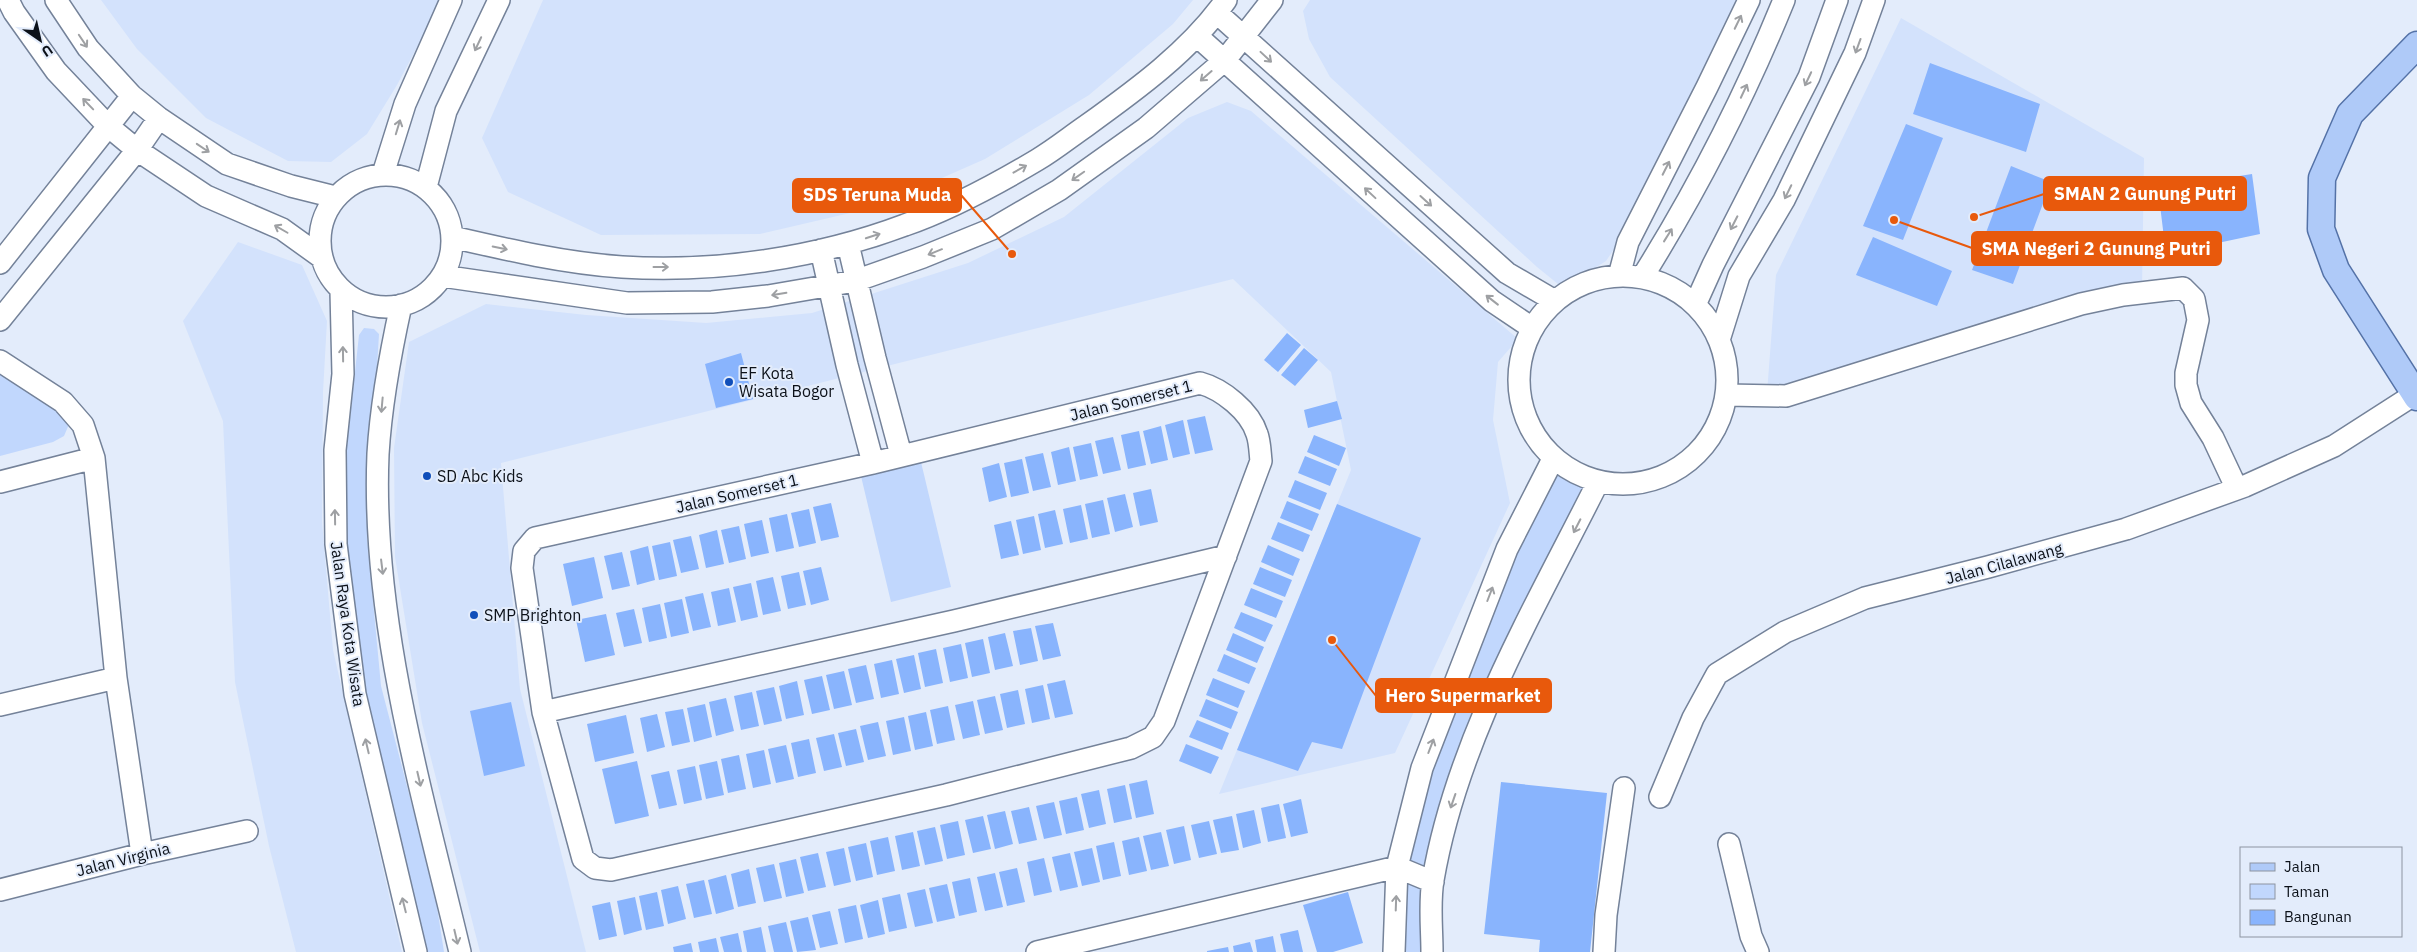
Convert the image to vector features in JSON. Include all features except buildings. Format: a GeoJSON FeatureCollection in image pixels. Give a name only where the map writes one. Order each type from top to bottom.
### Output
{"type":"FeatureCollection","features":[{"type":"Feature","properties":{"kind":"main road"},"geometry":{"type":"LineString","coordinates":[[2416,395],[2336,270],[2321,229],[2322,178],[2350,114],[2417,45]]}},
{"type":"Feature","properties":{"kind":"street"},"geometry":{"type":"LineString","coordinates":[[8,0],[14,12],[56,71],[108,126],[137,150],[206,196],[282,228],[321,258]]}},
{"type":"Feature","properties":{"kind":"street"},"geometry":{"type":"LineString","coordinates":[[56,0],[88,48],[132,96],[159,118],[227,164],[291,186],[335,197]]}},
{"type":"Feature","properties":{"kind":"street"},"geometry":{"type":"LineString","coordinates":[[383,174],[405,104],[451,0]]}},
{"type":"Feature","properties":{"kind":"street"},"geometry":{"type":"LineString","coordinates":[[426,187],[446,111],[499,0]]}},
{"type":"Feature","properties":{"kind":"street"},"geometry":{"type":"LineString","coordinates":[[442,276],[627,303],[712,302],[829,287],[855,281],[923,257],[992,229],[1059,190],[1146,128],[1225,60],[1245,37],[1272,0]]}},
{"type":"Feature","properties":{"kind":"street"},"geometry":{"type":"LineString","coordinates":[[1619,276],[1628,242],[1749,0]]}},
{"type":"Feature","properties":{"kind":"street"},"geometry":{"type":"LineString","coordinates":[[1643,276],[1680,217],[1728,125],[1763,52],[1784,0]]}},
{"type":"Feature","properties":{"kind":"street"},"geometry":{"type":"LineString","coordinates":[[1695,305],[1712,265],[1810,77],[1837,0]]}},
{"type":"Feature","properties":{"kind":"street"},"geometry":{"type":"LineString","coordinates":[[1720,340],[1739,276],[1784,200],[1856,53],[1874,0]]}},
{"type":"Feature","properties":{"kind":"street"},"geometry":{"type":"LineString","coordinates":[[452,237],[548,258],[622,267],[699,267],[755,261],[848,244],[907,225],[972,195],[1038,159],[1125,98],[1197,36],[1222,7],[1245,37],[1508,273],[1554,301]]}},
{"type":"Feature","properties":{"kind":"street"},"geometry":{"type":"LineString","coordinates":[[1197,36],[1485,294],[1532,328]]}},
{"type":"Feature","properties":{"kind":"street"},"geometry":{"type":"LineString","coordinates":[[0,263],[132,96]]}},
{"type":"Feature","properties":{"kind":"street"},"geometry":{"type":"LineString","coordinates":[[0,320],[137,150],[159,118]]}},
{"type":"Feature","properties":{"kind":"street"},"geometry":{"type":"LineString","coordinates":[[383,174],[406,177],[426,187],[439,201],[448,218],[452,237],[448,264],[442,276],[424,295],[401,306],[380,307],[359,302],[341,291],[329,276],[321,258],[321,229],[324,216],[335,197],[349,186],[365,178],[383,174]]}},
{"type":"Feature","properties":{"kind":"street"},"geometry":{"type":"LineString","coordinates":[[848,244],[855,281],[901,456]]}},
{"type":"Feature","properties":{"kind":"street"},"geometry":{"type":"LineString","coordinates":[[821,250],[873,463]]}},
{"type":"Feature","properties":{"kind":"street"},"geometry":{"type":"LineString","coordinates":[[1619,276],[1643,276],[1673,288],[1695,305],[1709,322],[1720,340],[1726,367],[1726,395],[1711,436],[1681,466],[1641,483],[1598,482],[1574,473],[1554,459],[1531,431],[1519,398],[1520,362],[1532,328],[1554,301],[1584,283],[1619,276]]}},
{"type":"Feature","properties":{"kind":"street"},"geometry":{"type":"LineString","coordinates":[[1726,395],[1786,396],[2081,304],[2123,295],[2183,288],[2194,299],[2198,320],[2186,373],[2186,385],[2192,402],[2213,438],[2236,488]]}},
{"type":"Feature","properties":{"kind":"street","name":"Jalan Raya Kota Wisata"},"geometry":{"type":"LineString","coordinates":[[341,291],[343,374],[335,450],[336,544],[355,694],[416,952]]}},
{"type":"Feature","properties":{"kind":"street"},"geometry":{"type":"LineString","coordinates":[[401,306],[385,377],[378,455],[379,541],[396,681],[460,952]]}},
{"type":"Feature","properties":{"kind":"street"},"geometry":{"type":"LineString","coordinates":[[0,361],[63,402],[83,425],[94,458],[116,678],[142,854]]}},
{"type":"Feature","properties":{"kind":"street","name":"Jalan Somerset 1"},"geometry":{"type":"LineString","coordinates":[[1200,383],[1214,387],[1244,412],[1257,433],[1261,461],[1164,721],[1153,737],[1131,748],[946,795],[611,870],[595,868],[584,859],[544,712],[522,568],[524,551],[535,538],[873,463],[1200,383]]}},
{"type":"Feature","properties":{"kind":"street","name":"Jalan Cilalawang"},"geometry":{"type":"LineString","coordinates":[[1660,798],[1693,718],[1717,674],[1785,632],[1865,598],[2126,529],[2236,488],[2296,464],[2334,446],[2416,395]]}},
{"type":"Feature","properties":{"kind":"street"},"geometry":{"type":"LineString","coordinates":[[0,482],[94,458]]}},
{"type":"Feature","properties":{"kind":"street"},"geometry":{"type":"LineString","coordinates":[[1394,952],[1397,867],[1422,768],[1507,549],[1554,459]]}},
{"type":"Feature","properties":{"kind":"street"},"geometry":{"type":"LineString","coordinates":[[1432,952],[1432,882],[1448,817],[1486,708],[1598,482]]}},
{"type":"Feature","properties":{"kind":"street"},"geometry":{"type":"LineString","coordinates":[[544,712],[954,621],[1226,556]]}},
{"type":"Feature","properties":{"kind":"street"},"geometry":{"type":"LineString","coordinates":[[0,705],[116,678]]}},
{"type":"Feature","properties":{"kind":"street"},"geometry":{"type":"LineString","coordinates":[[1604,952],[1606,915],[1624,788]]}},
{"type":"Feature","properties":{"kind":"street","name":"Jalan Virginia"},"geometry":{"type":"LineString","coordinates":[[0,890],[142,854],[247,831]]}},
{"type":"Feature","properties":{"kind":"street"},"geometry":{"type":"LineString","coordinates":[[1729,844],[1752,936],[1758,952]]}},
{"type":"Feature","properties":{"kind":"street"},"geometry":{"type":"LineString","coordinates":[[1037,952],[1397,867],[1432,882]]}},
{"type":"Feature","properties":{"kind":"shaded area"},"geometry":{"type":"Polygon","coordinates":[[[101,0],[442,0],[397,85],[367,134],[331,162],[288,161],[206,118],[137,49],[101,0]]]}},
{"type":"Feature","properties":{"kind":"shaded area"},"geometry":{"type":"Polygon","coordinates":[[[543,0],[1193,0],[1173,24],[1089,95],[985,159],[876,207],[760,234],[601,235],[508,192],[482,138],[543,0]]]}},
{"type":"Feature","properties":{"kind":"shaded area"},"geometry":{"type":"Polygon","coordinates":[[[1310,0],[1747,0],[1641,209],[1606,261],[1563,288],[1537,267],[1330,77],[1309,39],[1303,11],[1310,0]]]}},
{"type":"Feature","properties":{"kind":"shaded area"},"geometry":{"type":"Polygon","coordinates":[[[1901,18],[2144,158],[2142,289],[1767,393],[1776,275],[1901,18]]]}},
{"type":"Feature","properties":{"kind":"shaded area"},"geometry":{"type":"Polygon","coordinates":[[[1227,102],[1251,111],[1518,339],[1498,362],[1493,420],[1510,503],[1395,753],[1219,794],[1351,470],[1331,372],[1233,279],[501,463],[520,689],[586,952],[480,952],[422,723],[395,557],[394,448],[409,342],[486,304],[586,315],[706,323],[812,313],[968,263],[1064,217],[1188,118],[1227,102]]]}},
{"type":"Feature","properties":{"kind":"shaded area"},"geometry":{"type":"Polygon","coordinates":[[[238,242],[302,265],[327,321],[323,392],[322,522],[333,650],[402,952],[296,952],[269,846],[235,682],[223,421],[183,321],[238,242]]]}},
{"type":"Feature","properties":{"kind":"green space"},"geometry":{"type":"Polygon","coordinates":[[[364,328],[374,329],[379,334],[367,537],[381,686],[435,894],[444,952],[424,952],[410,878],[365,691],[346,542],[347,445],[359,335],[364,328]]]}},
{"type":"Feature","properties":{"kind":"green space"},"geometry":{"type":"Polygon","coordinates":[[[0,354],[70,422],[64,436],[53,442],[0,456],[0,354]]]}},
{"type":"Feature","properties":{"kind":"green space"},"geometry":{"type":"Polygon","coordinates":[[[920,458],[951,587],[891,602],[860,472],[920,458]]]}},
{"type":"Feature","properties":{"kind":"green space"},"geometry":{"type":"Polygon","coordinates":[[[1553,459],[1574,473],[1598,482],[1448,817],[1432,952],[1394,952],[1397,867],[1430,747],[1553,459]]]}},
{"type":"Feature","properties":{"kind":"place","name":"SMAN 2 Gunung Putri"},"geometry":{"type":"Point","coordinates":[1974,217]}},
{"type":"Feature","properties":{"kind":"place","name":"SMA Negeri 2 Gunung Putri"},"geometry":{"type":"Point","coordinates":[1894,220]}},
{"type":"Feature","properties":{"kind":"place","name":"SDS Teruna Muda"},"geometry":{"type":"Point","coordinates":[1012,254]}},
{"type":"Feature","properties":{"kind":"place","name":"EF Kota Wisata Bogor"},"geometry":{"type":"Point","coordinates":[729,382]}},
{"type":"Feature","properties":{"kind":"place","name":"SD Abc Kids"},"geometry":{"type":"Point","coordinates":[427,476]}},
{"type":"Feature","properties":{"kind":"place","name":"SMP Brighton"},"geometry":{"type":"Point","coordinates":[474,615]}},
{"type":"Feature","properties":{"kind":"place","name":"Hero Supermarket"},"geometry":{"type":"Point","coordinates":[1332,640]}}]}
